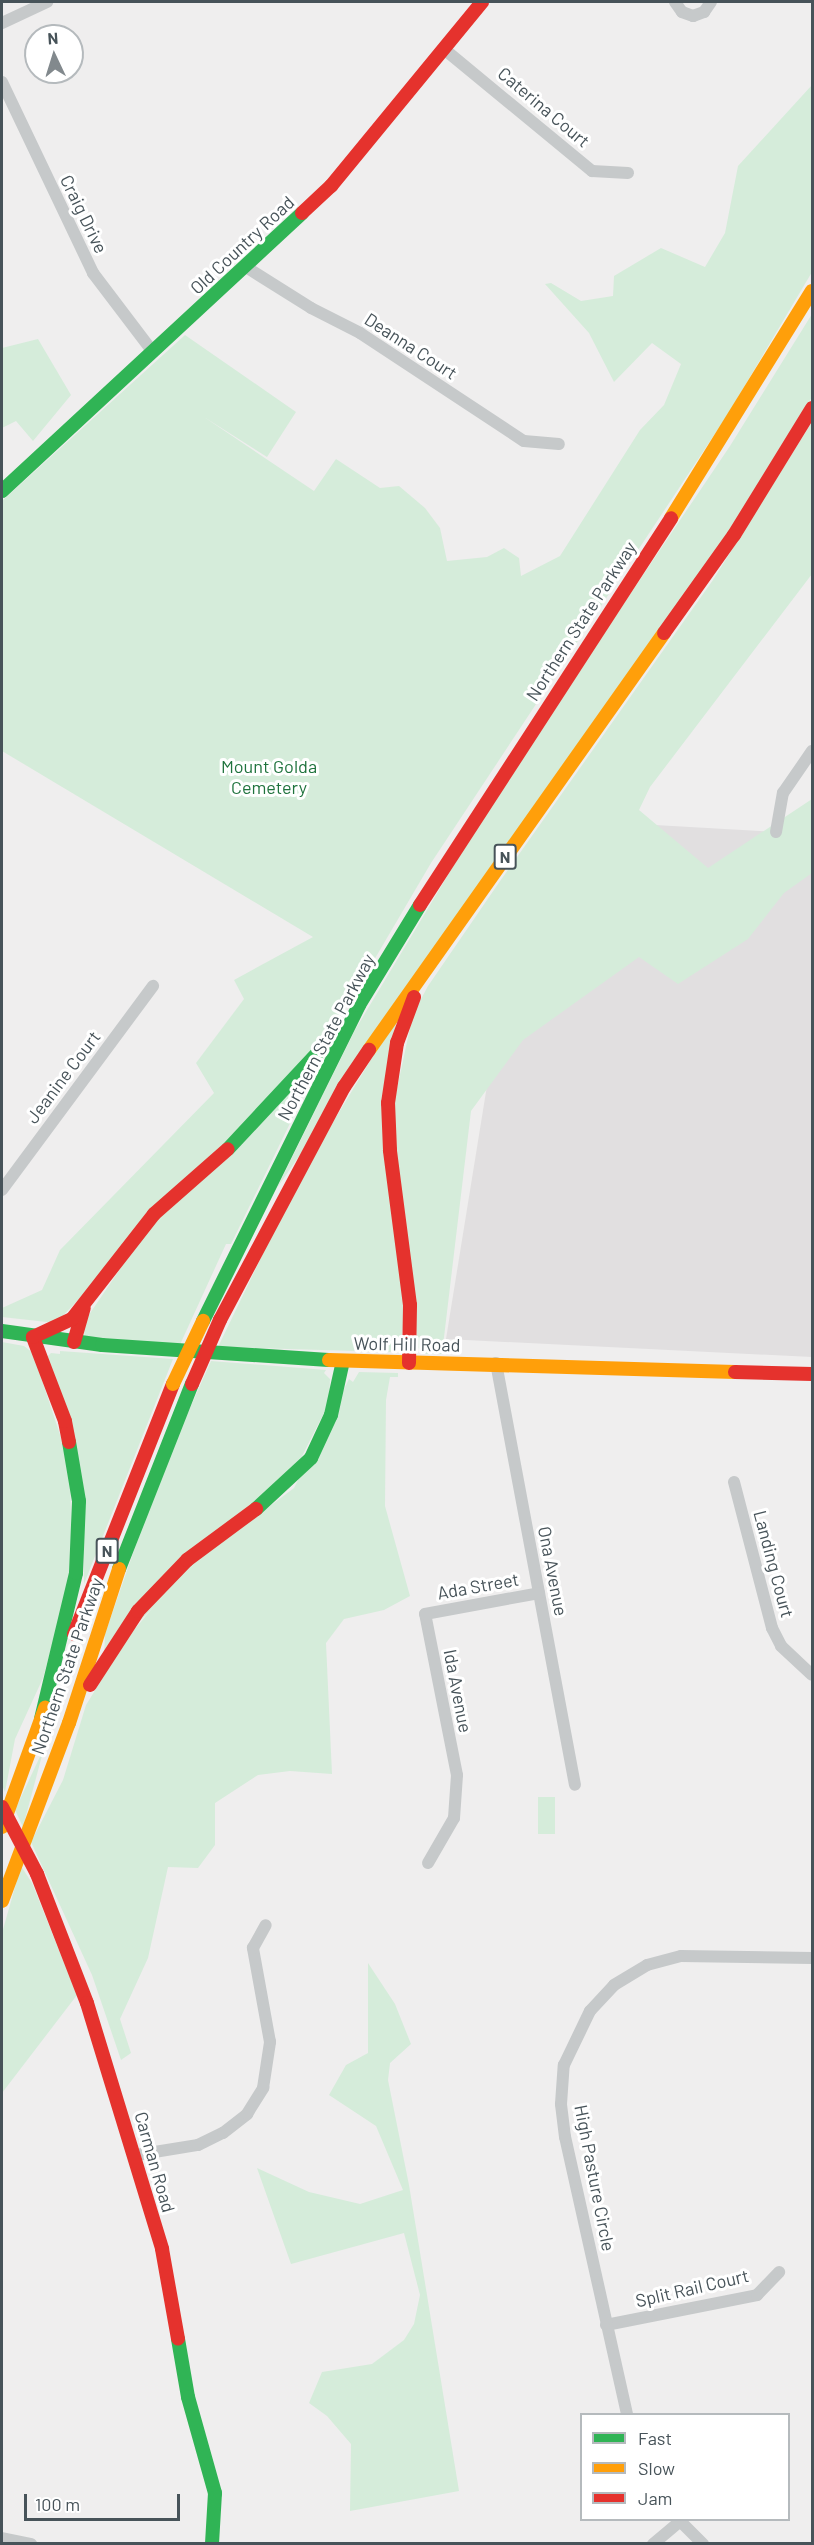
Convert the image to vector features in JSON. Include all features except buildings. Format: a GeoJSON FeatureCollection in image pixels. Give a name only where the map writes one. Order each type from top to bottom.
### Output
{"type":"FeatureCollection","features":[{"type":"Feature","properties":{"kind":"main road","name":"Old Country Road"},"geometry":{"type":"LineString","coordinates":[[2,491],[246,267],[352,163],[482,2]]}},
{"type":"Feature","properties":{"kind":"main road","name":"Northern State Parkway"},"geometry":{"type":"LineString","coordinates":[[2,1827],[41,1719],[173,1384],[202,1321],[360,1005],[455,847],[719,444],[812,292]]}},
{"type":"Feature","properties":{"kind":"main road","name":"Northern State Parkway"},"geometry":{"type":"LineString","coordinates":[[2,1901],[69,1722],[130,1535],[192,1384],[220,1320],[344,1087],[427,964],[645,662],[734,534],[813,408]]}},
{"type":"Feature","properties":{"kind":"main road"},"geometry":{"type":"LineString","coordinates":[[409,1363],[410,1305],[390,1150],[388,1102],[397,1043],[427,964]]}},
{"type":"Feature","properties":{"kind":"main road"},"geometry":{"type":"LineString","coordinates":[[41,1719],[76,1573],[79,1500],[65,1421],[33,1336],[65,1325],[87,1302],[154,1215],[251,1128],[360,1005]]}},
{"type":"Feature","properties":{"kind":"main road"},"geometry":{"type":"LineString","coordinates":[[74,1342],[87,1302]]}},
{"type":"Feature","properties":{"kind":"main road","name":"Wolf Hill Road"},"geometry":{"type":"LineString","coordinates":[[2,1331],[74,1342],[343,1361],[813,1374]]}},
{"type":"Feature","properties":{"kind":"main road"},"geometry":{"type":"LineString","coordinates":[[69,1722],[138,1611],[186,1560],[276,1494],[311,1458],[331,1415],[343,1361]]}},
{"type":"Feature","properties":{"kind":"main road","name":"Carman Road"},"geometry":{"type":"LineString","coordinates":[[2,1807],[37,1874],[87,2003],[136,2155],[162,2249],[188,2397],[215,2493],[212,2544]]}},
{"type":"Feature","properties":{"kind":"street"},"geometry":{"type":"LineString","coordinates":[[2,23],[47,2]]}},
{"type":"Feature","properties":{"kind":"street"},"geometry":{"type":"LineString","coordinates":[[675,2],[682,12],[693,16],[704,12],[711,2]]}},
{"type":"Feature","properties":{"kind":"street","name":"Caterina Court"},"geometry":{"type":"LineString","coordinates":[[444,49],[592,171],[628,173]]}},
{"type":"Feature","properties":{"kind":"street","name":"Craig Drive"},"geometry":{"type":"LineString","coordinates":[[2,82],[93,273],[153,352]]}},
{"type":"Feature","properties":{"kind":"street","name":"Deanna Court"},"geometry":{"type":"LineString","coordinates":[[246,267],[360,333],[524,441],[559,444]]}},
{"type":"Feature","properties":{"kind":"street"},"geometry":{"type":"LineString","coordinates":[[776,832],[783,793],[813,751]]}},
{"type":"Feature","properties":{"kind":"street","name":"Jeanine Court"},"geometry":{"type":"LineString","coordinates":[[2,1190],[153,986]]}},
{"type":"Feature","properties":{"kind":"street","name":"Ona Avenue"},"geometry":{"type":"LineString","coordinates":[[496,1364],[575,1785]]}},
{"type":"Feature","properties":{"kind":"street","name":"Landing Court"},"geometry":{"type":"LineString","coordinates":[[734,1482],[772,1628],[781,1646],[813,1675]]}},
{"type":"Feature","properties":{"kind":"street","name":"Ada Street"},"geometry":{"type":"LineString","coordinates":[[424,1614],[539,1593]]}},
{"type":"Feature","properties":{"kind":"street","name":"Ida Avenue"},"geometry":{"type":"LineString","coordinates":[[424,1614],[457,1775],[454,1818],[428,1863]]}},
{"type":"Feature","properties":{"kind":"street"},"geometry":{"type":"LineString","coordinates":[[136,2155],[198,2145],[223,2133],[247,2114],[262,2088],[270,2042],[253,1948],[266,1925]]}},
{"type":"Feature","properties":{"kind":"street","name":"High Pasture Circle"},"geometry":{"type":"LineString","coordinates":[[627,2413],[606,2325],[561,2103],[564,2065],[590,2011],[614,1985],[647,1965],[681,1956],[813,1958]]}},
{"type":"Feature","properties":{"kind":"street","name":"Split Rail Court"},"geometry":{"type":"LineString","coordinates":[[606,2325],[757,2295],[779,2272]]}},
{"type":"Feature","properties":{"kind":"street"},"geometry":{"type":"LineString","coordinates":[[653,2544],[680,2521],[703,2544]]}},
{"type":"Feature","properties":{"kind":"street"},"geometry":{"type":"LineString","coordinates":[[2,2538],[31,2544]]}},
{"type":"Feature","properties":{"kind":"shaded area"},"geometry":{"type":"Polygon","coordinates":[[[568,820],[812,834],[812,1357],[446,1339],[513,925],[568,820]]]}},
{"type":"Feature","properties":{"kind":"green space","name":"Mount Golda Cemetery"},"geometry":{"type":"Polygon","coordinates":[[[812,85],[812,272],[728,414],[431,863],[340,1018],[296,1072],[56,1323],[2,1317],[2,1308],[42,1290],[60,1250],[214,1093],[196,1063],[244,999],[234,980],[313,937],[2,751],[2,501],[185,335],[296,412],[267,457],[204,417],[314,491],[336,459],[380,488],[399,486],[425,508],[440,528],[447,561],[487,557],[504,548],[519,558],[521,576],[560,556],[640,430],[664,405],[681,364],[652,343],[614,382],[589,333],[545,284],[551,283],[581,301],[613,296],[614,276],[661,248],[705,267],[725,233],[738,166],[812,85]]]}},
{"type":"Feature","properties":{"kind":"green space"},"geometry":{"type":"Polygon","coordinates":[[[812,314],[812,397],[742,516],[277,1188],[355,1030],[505,780],[730,446],[812,314]]]}},
{"type":"Feature","properties":{"kind":"green space"},"geometry":{"type":"Polygon","coordinates":[[[38,339],[71,395],[33,441],[16,421],[2,428],[2,348],[38,339]]]}},
{"type":"Feature","properties":{"kind":"green space"},"geometry":{"type":"Polygon","coordinates":[[[812,422],[812,574],[650,787],[639,810],[708,868],[812,799],[812,873],[784,893],[748,939],[678,984],[639,957],[523,1040],[471,1111],[442,1354],[426,1354],[418,1348],[392,1112],[413,1014],[428,986],[498,884],[713,580],[812,422]]]}},
{"type":"Feature","properties":{"kind":"green space"},"geometry":{"type":"Polygon","coordinates":[[[398,1015],[389,1056],[407,1303],[400,1346],[390,1352],[218,1347],[301,1175],[398,1015]]]}},
{"type":"Feature","properties":{"kind":"green space"},"geometry":{"type":"Polygon","coordinates":[[[318,1066],[231,1244],[226,1244],[178,1349],[85,1336],[82,1325],[150,1225],[318,1066]]]}},
{"type":"Feature","properties":{"kind":"green space"},"geometry":{"type":"Polygon","coordinates":[[[2,1342],[24,1346],[33,1353],[70,1465],[72,1572],[43,1678],[15,1739],[5,1792],[2,1785],[2,1342]]]}},
{"type":"Feature","properties":{"kind":"green space"},"geometry":{"type":"Polygon","coordinates":[[[60,1351],[173,1359],[84,1584],[84,1536],[47,1357],[51,1353],[60,1354],[60,1351]]]}},
{"type":"Feature","properties":{"kind":"green space"},"geometry":{"type":"Polygon","coordinates":[[[211,1361],[326,1370],[324,1373],[330,1379],[329,1403],[296,1468],[104,1656],[105,1634],[161,1473],[211,1361]]]}},
{"type":"Feature","properties":{"kind":"green space"},"geometry":{"type":"Polygon","coordinates":[[[359,1372],[398,1373],[398,1377],[390,1377],[386,1400],[385,1506],[410,1596],[384,1610],[344,1619],[326,1643],[332,1774],[290,1771],[258,1775],[215,1803],[215,1845],[198,1868],[168,1867],[148,1958],[120,2019],[131,2053],[121,2060],[92,1975],[31,1842],[63,1780],[86,1705],[128,1637],[185,1570],[294,1488],[349,1379],[353,1382],[359,1372]]]}},
{"type":"Feature","properties":{"kind":"green space"},"geometry":{"type":"Polygon","coordinates":[[[44,1748],[23,1827],[15,1810],[44,1748]]]}},
{"type":"Feature","properties":{"kind":"green space"},"geometry":{"type":"Polygon","coordinates":[[[538,1797],[555,1797],[555,1834],[538,1834],[538,1797]]]}},
{"type":"Feature","properties":{"kind":"green space"},"geometry":{"type":"Polygon","coordinates":[[[21,1866],[32,1883],[77,1995],[2,2093],[2,1933],[21,1866]]]}},
{"type":"Feature","properties":{"kind":"green space"},"geometry":{"type":"Polygon","coordinates":[[[368,1963],[395,2004],[411,2044],[390,2063],[388,2080],[409,2185],[459,2491],[350,2511],[351,2444],[327,2416],[309,2403],[322,2372],[372,2364],[404,2340],[414,2324],[420,2295],[404,2233],[291,2264],[257,2168],[309,2192],[360,2204],[403,2190],[376,2126],[329,2095],[346,2065],[368,2053],[368,1963]]]}},
{"type":"Feature","properties":{"kind":"traffic: fast"},"geometry":{"type":"LineString","coordinates":[[2,491],[302,213]]}},
{"type":"Feature","properties":{"kind":"traffic: fast"},"geometry":{"type":"LineString","coordinates":[[203,1321],[359,1005],[420,905]]}},
{"type":"Feature","properties":{"kind":"traffic: fast"},"geometry":{"type":"LineString","coordinates":[[228,1149],[338,1031]]}},
{"type":"Feature","properties":{"kind":"traffic: fast"},"geometry":{"type":"LineString","coordinates":[[2,1331],[102,1345],[329,1360]]}},
{"type":"Feature","properties":{"kind":"traffic: fast"},"geometry":{"type":"LineString","coordinates":[[256,1509],[311,1458],[331,1415],[343,1361]]}},
{"type":"Feature","properties":{"kind":"traffic: fast"},"geometry":{"type":"LineString","coordinates":[[119,1569],[192,1384]]}},
{"type":"Feature","properties":{"kind":"traffic: fast"},"geometry":{"type":"LineString","coordinates":[[41,1719],[76,1573],[79,1501],[69,1442]]}},
{"type":"Feature","properties":{"kind":"traffic: fast"},"geometry":{"type":"LineString","coordinates":[[178,2339],[188,2397],[215,2493],[212,2544]]}},
{"type":"Feature","properties":{"kind":"traffic: slow"},"geometry":{"type":"LineString","coordinates":[[671,518],[812,291]]}},
{"type":"Feature","properties":{"kind":"traffic: slow"},"geometry":{"type":"LineString","coordinates":[[369,1050],[664,633]]}},
{"type":"Feature","properties":{"kind":"traffic: slow"},"geometry":{"type":"LineString","coordinates":[[173,1384],[203,1321]]}},
{"type":"Feature","properties":{"kind":"traffic: slow"},"geometry":{"type":"LineString","coordinates":[[329,1360],[735,1372]]}},
{"type":"Feature","properties":{"kind":"traffic: slow"},"geometry":{"type":"LineString","coordinates":[[2,1901],[69,1723],[119,1569]]}},
{"type":"Feature","properties":{"kind":"traffic: slow"},"geometry":{"type":"LineString","coordinates":[[2,1827],[45,1708]]}},
{"type":"Feature","properties":{"kind":"traffic: jam"},"geometry":{"type":"LineString","coordinates":[[302,213],[331,186],[482,2]]}},
{"type":"Feature","properties":{"kind":"traffic: jam"},"geometry":{"type":"LineString","coordinates":[[664,633],[734,535],[812,408]]}},
{"type":"Feature","properties":{"kind":"traffic: jam"},"geometry":{"type":"LineString","coordinates":[[420,905],[671,518]]}},
{"type":"Feature","properties":{"kind":"traffic: jam"},"geometry":{"type":"LineString","coordinates":[[409,1363],[410,1305],[390,1150],[388,1103],[397,1043],[414,997]]}},
{"type":"Feature","properties":{"kind":"traffic: jam"},"geometry":{"type":"LineString","coordinates":[[220,1320],[344,1087],[369,1050]]}},
{"type":"Feature","properties":{"kind":"traffic: jam"},"geometry":{"type":"LineString","coordinates":[[69,1442],[65,1421],[33,1337],[72,1319],[154,1214],[228,1149]]}},
{"type":"Feature","properties":{"kind":"traffic: jam"},"geometry":{"type":"LineString","coordinates":[[74,1342],[84,1308]]}},
{"type":"Feature","properties":{"kind":"traffic: jam"},"geometry":{"type":"LineString","coordinates":[[192,1384],[220,1320]]}},
{"type":"Feature","properties":{"kind":"traffic: jam"},"geometry":{"type":"LineString","coordinates":[[735,1372],[812,1374]]}},
{"type":"Feature","properties":{"kind":"traffic: jam"},"geometry":{"type":"LineString","coordinates":[[74,1634],[173,1384]]}},
{"type":"Feature","properties":{"kind":"traffic: jam"},"geometry":{"type":"LineString","coordinates":[[90,1685],[138,1611],[187,1560],[256,1509]]}},
{"type":"Feature","properties":{"kind":"traffic: jam"},"geometry":{"type":"LineString","coordinates":[[2,1807],[37,1874]]}},
{"type":"Feature","properties":{"kind":"traffic: jam"},"geometry":{"type":"LineString","coordinates":[[37,1874],[87,2003],[162,2249],[178,2339]]}}]}
